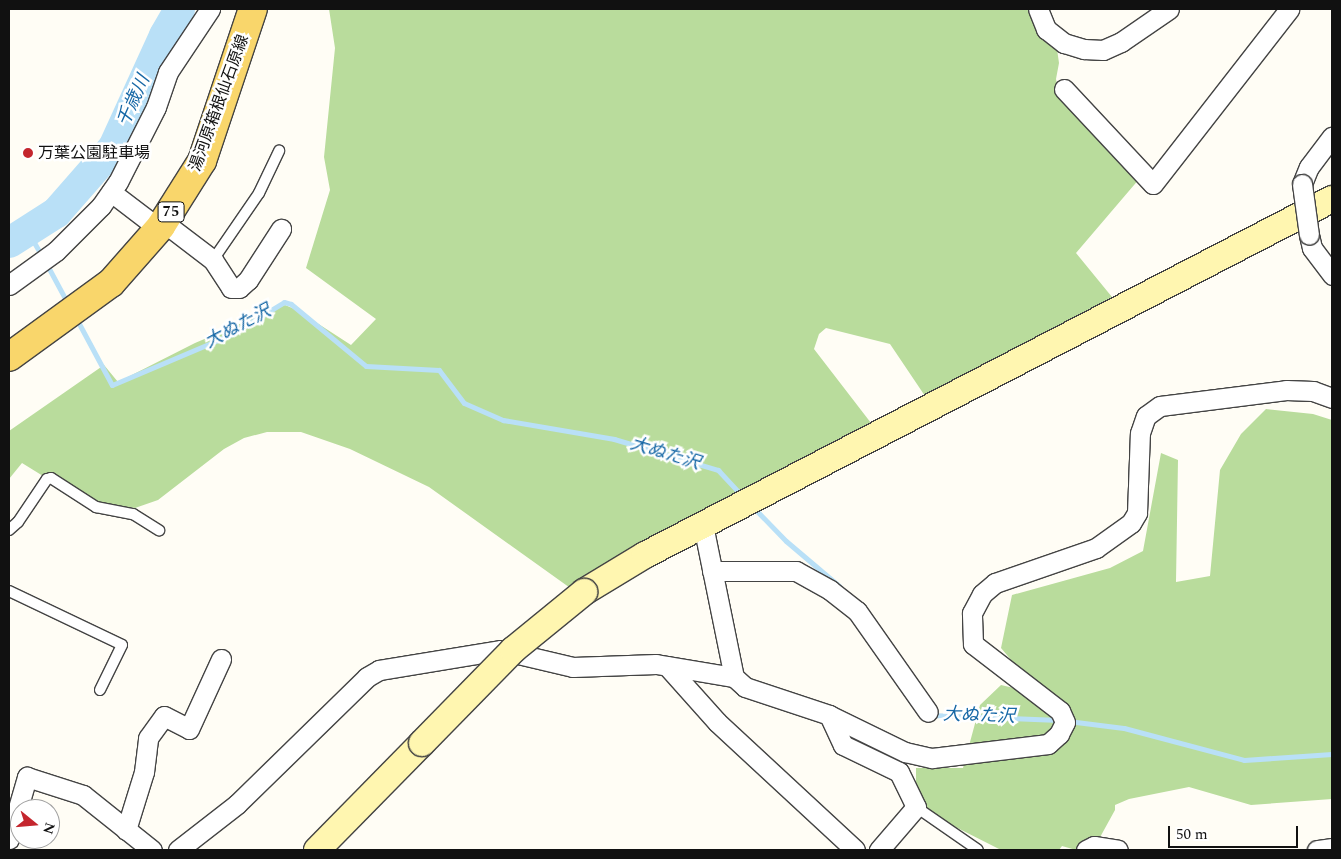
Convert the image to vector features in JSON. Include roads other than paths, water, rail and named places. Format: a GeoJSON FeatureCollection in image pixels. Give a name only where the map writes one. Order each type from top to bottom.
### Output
{"type":"FeatureCollection","features":[{"type":"Feature","properties":{"kind":"main road","name":"湯河原箱根仙石原線"},"geometry":{"type":"LineString","coordinates":[[9,358],[111,283],[161,226],[202,161],[252,9]]}},
{"type":"Feature","properties":{"kind":"street"},"geometry":{"type":"LineString","coordinates":[[9,285],[56,251],[111,192],[156,107],[168,72],[210,9]]}},
{"type":"Feature","properties":{"kind":"street"},"geometry":{"type":"LineString","coordinates":[[1038,9],[1046,29],[1064,43],[1084,49],[1103,50],[1121,42],[1169,9]]}},
{"type":"Feature","properties":{"kind":"street"},"geometry":{"type":"LineString","coordinates":[[1064,89],[1153,184],[1289,9]]}},
{"type":"Feature","properties":{"kind":"street"},"geometry":{"type":"LineString","coordinates":[[1332,137],[1309,167],[1302,184],[1312,248],[1332,275]]}},
{"type":"Feature","properties":{"kind":"street"},"geometry":{"type":"LineString","coordinates":[[111,192],[149,221],[171,228],[213,260],[230,288],[239,288],[248,280],[281,229]]}},
{"type":"Feature","properties":{"kind":"street"},"geometry":{"type":"LineString","coordinates":[[317,850],[513,650],[584,592],[645,554],[1332,199]]}},
{"type":"Feature","properties":{"kind":"street"},"geometry":{"type":"LineString","coordinates":[[178,850],[237,804],[367,677],[379,670],[501,650],[573,667],[667,666],[734,677],[745,687],[829,715],[905,752],[932,758],[1048,744],[1060,734],[1065,722],[1060,711],[973,644],[972,613],[982,594],[995,582],[1096,548],[1131,523],[1137,512],[1140,433],[1146,416],[1160,406],[1286,390],[1312,391],[1332,398]]}},
{"type":"Feature","properties":{"kind":"street"},"geometry":{"type":"LineString","coordinates":[[704,525],[734,677]]}},
{"type":"Feature","properties":{"kind":"street"},"geometry":{"type":"LineString","coordinates":[[712,571],[796,571],[830,590],[857,611],[928,712]]}},
{"type":"Feature","properties":{"kind":"street"},"geometry":{"type":"LineString","coordinates":[[126,830],[144,772],[148,738],[164,716],[189,729],[221,659]]}},
{"type":"Feature","properties":{"kind":"street"},"geometry":{"type":"LineString","coordinates":[[667,666],[717,722],[855,850]]}},
{"type":"Feature","properties":{"kind":"street"},"geometry":{"type":"LineString","coordinates":[[829,715],[843,745],[899,772],[916,807],[879,850]]}},
{"type":"Feature","properties":{"kind":"street"},"geometry":{"type":"LineString","coordinates":[[9,839],[28,777],[83,795],[152,850]]}},
{"type":"Feature","properties":{"kind":"street"},"geometry":{"type":"LineString","coordinates":[[1086,850],[1094,846],[1118,850]]}},
{"type":"Feature","properties":{"kind":"street"},"geometry":{"type":"LineString","coordinates":[[1318,850],[1332,848]]}},
{"type":"Feature","properties":{"kind":"lane"},"geometry":{"type":"LineString","coordinates":[[213,260],[259,193],[279,152]]}},
{"type":"Feature","properties":{"kind":"lane"},"geometry":{"type":"LineString","coordinates":[[9,530],[18,522],[47,478],[51,478],[96,507],[133,514],[159,530]]}},
{"type":"Feature","properties":{"kind":"lane"},"geometry":{"type":"LineString","coordinates":[[9,591],[122,645],[100,690]]}},
{"type":"Feature","properties":{"kind":"lane"},"geometry":{"type":"LineString","coordinates":[[916,807],[978,850]]}},
{"type":"Feature","properties":{"kind":"waterway","name":"千歳川"},"geometry":{"type":"LineString","coordinates":[[9,242],[56,212],[113,147],[164,35],[179,9]]}},
{"type":"Feature","properties":{"kind":"waterway","name":"大ぬた沢"},"geometry":{"type":"LineString","coordinates":[[28,232],[42,256]]}},
{"type":"Feature","properties":{"kind":"waterway","name":"大ぬた沢"},"geometry":{"type":"LineString","coordinates":[[46,263],[68,304]]}},
{"type":"Feature","properties":{"kind":"waterway","name":"大ぬた沢"},"geometry":{"type":"LineString","coordinates":[[76,318],[112,385],[232,334],[284,302],[291,304],[366,366],[439,370],[464,403],[503,420],[614,439],[718,470],[742,496]]}},
{"type":"Feature","properties":{"kind":"waterway","name":"大ぬた沢"},"geometry":{"type":"LineString","coordinates":[[753,507],[786,541],[839,586]]}},
{"type":"Feature","properties":{"kind":"waterway","name":"大ぬた沢"},"geometry":{"type":"LineString","coordinates":[[930,715],[1059,720]]}},
{"type":"Feature","properties":{"kind":"waterway","name":"大ぬた沢"},"geometry":{"type":"LineString","coordinates":[[1068,721],[1124,728],[1244,760],[1332,754]]}},
{"type":"Feature","properties":{"kind":"place","name":"万葉公園駐車場"},"geometry":{"type":"Point","coordinates":[28,153]}}]}
